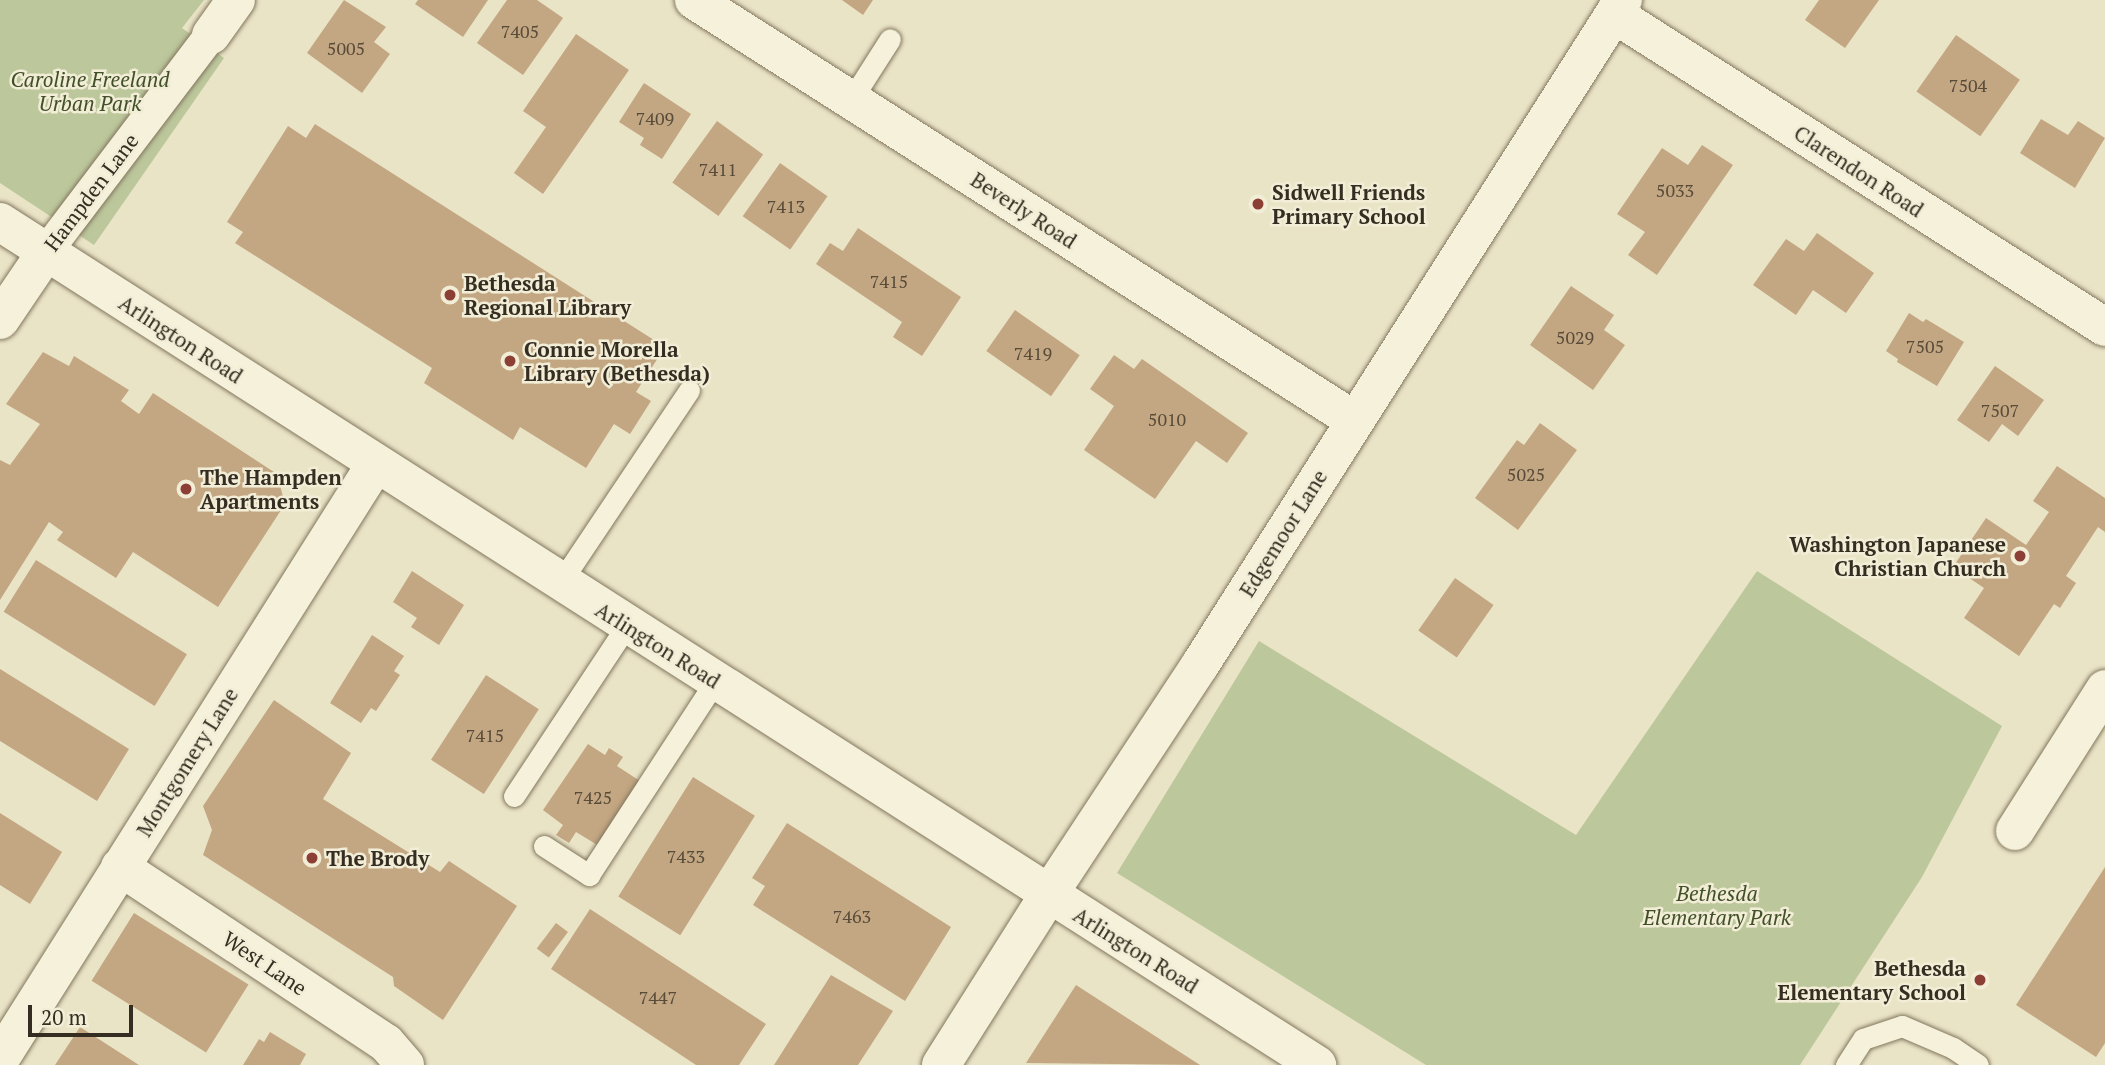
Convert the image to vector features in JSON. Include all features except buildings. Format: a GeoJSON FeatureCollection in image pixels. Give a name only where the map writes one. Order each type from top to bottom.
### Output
{"type":"FeatureCollection","features":[{"type":"Feature","properties":{"kind":"street","name":"Hampden Lane"},"geometry":{"type":"LineString","coordinates":[[0,320],[46,252],[236,0]]}},
{"type":"Feature","properties":{"kind":"street","name":"Beverly Road"},"geometry":{"type":"LineString","coordinates":[[694,0],[1354,420]]}},
{"type":"Feature","properties":{"kind":"street","name":"Clarendon Road"},"geometry":{"type":"LineString","coordinates":[[1618,7],[2105,327]]}},
{"type":"Feature","properties":{"kind":"street","name":"Edgemoor Lane"},"geometry":{"type":"LineString","coordinates":[[941,1065],[1618,7]]}},
{"type":"Feature","properties":{"kind":"street","name":"Arlington Road"},"geometry":{"type":"LineString","coordinates":[[0,222],[374,465],[1317,1065]]}},
{"type":"Feature","properties":{"kind":"street","name":"Montgomery Lane"},"geometry":{"type":"LineString","coordinates":[[0,1059],[374,465]]}},
{"type":"Feature","properties":{"kind":"street"},"geometry":{"type":"LineString","coordinates":[[2015,831],[2105,689]]}},
{"type":"Feature","properties":{"kind":"street","name":"West Lane"},"geometry":{"type":"LineString","coordinates":[[120,867],[386,1043],[405,1065]]}},
{"type":"Feature","properties":{"kind":"lane"},"geometry":{"type":"LineString","coordinates":[[851,100],[890,39]]}},
{"type":"Feature","properties":{"kind":"lane"},"geometry":{"type":"LineString","coordinates":[[560,583],[689,390]]}},
{"type":"Feature","properties":{"kind":"lane"},"geometry":{"type":"LineString","coordinates":[[514,796],[627,625]]}},
{"type":"Feature","properties":{"kind":"lane"},"geometry":{"type":"LineString","coordinates":[[544,846],[589,875],[715,682]]}},
{"type":"Feature","properties":{"kind":"lane"},"geometry":{"type":"LineString","coordinates":[[1846,1065],[1863,1039],[1902,1026],[1953,1048],[1978,1065]]}},
{"type":"Feature","properties":{"kind":"green space","name":"Caroline Freeland Urban Park"},"geometry":{"type":"Polygon","coordinates":[[[0,0],[204,0],[182,28],[224,58],[94,245],[0,183],[0,0]]]}},
{"type":"Feature","properties":{"kind":"green space","name":"Bethesda Elementary Park"},"geometry":{"type":"Polygon","coordinates":[[[1757,571],[2002,726],[1922,877],[1800,1065],[1426,1065],[1117,873],[1259,641],[1576,835],[1757,571]]]}},
{"type":"Feature","properties":{"kind":"place","name":"Sidwell Friends Primary School"},"geometry":{"type":"Point","coordinates":[1258,204]}},
{"type":"Feature","properties":{"kind":"place","name":"Bethesda Regional Library"},"geometry":{"type":"Point","coordinates":[450,295]}},
{"type":"Feature","properties":{"kind":"place","name":"Connie Morella Library (Bethesda)"},"geometry":{"type":"Point","coordinates":[510,361]}},
{"type":"Feature","properties":{"kind":"place","name":"The Hampden Apartments"},"geometry":{"type":"Point","coordinates":[186,489]}},
{"type":"Feature","properties":{"kind":"place","name":"Washington Japanese Christian Church"},"geometry":{"type":"Point","coordinates":[2020,556]}},
{"type":"Feature","properties":{"kind":"place","name":"The Brody"},"geometry":{"type":"Point","coordinates":[312,858]}},
{"type":"Feature","properties":{"kind":"place","name":"Bethesda Elementary School"},"geometry":{"type":"Point","coordinates":[1980,980]}}]}
